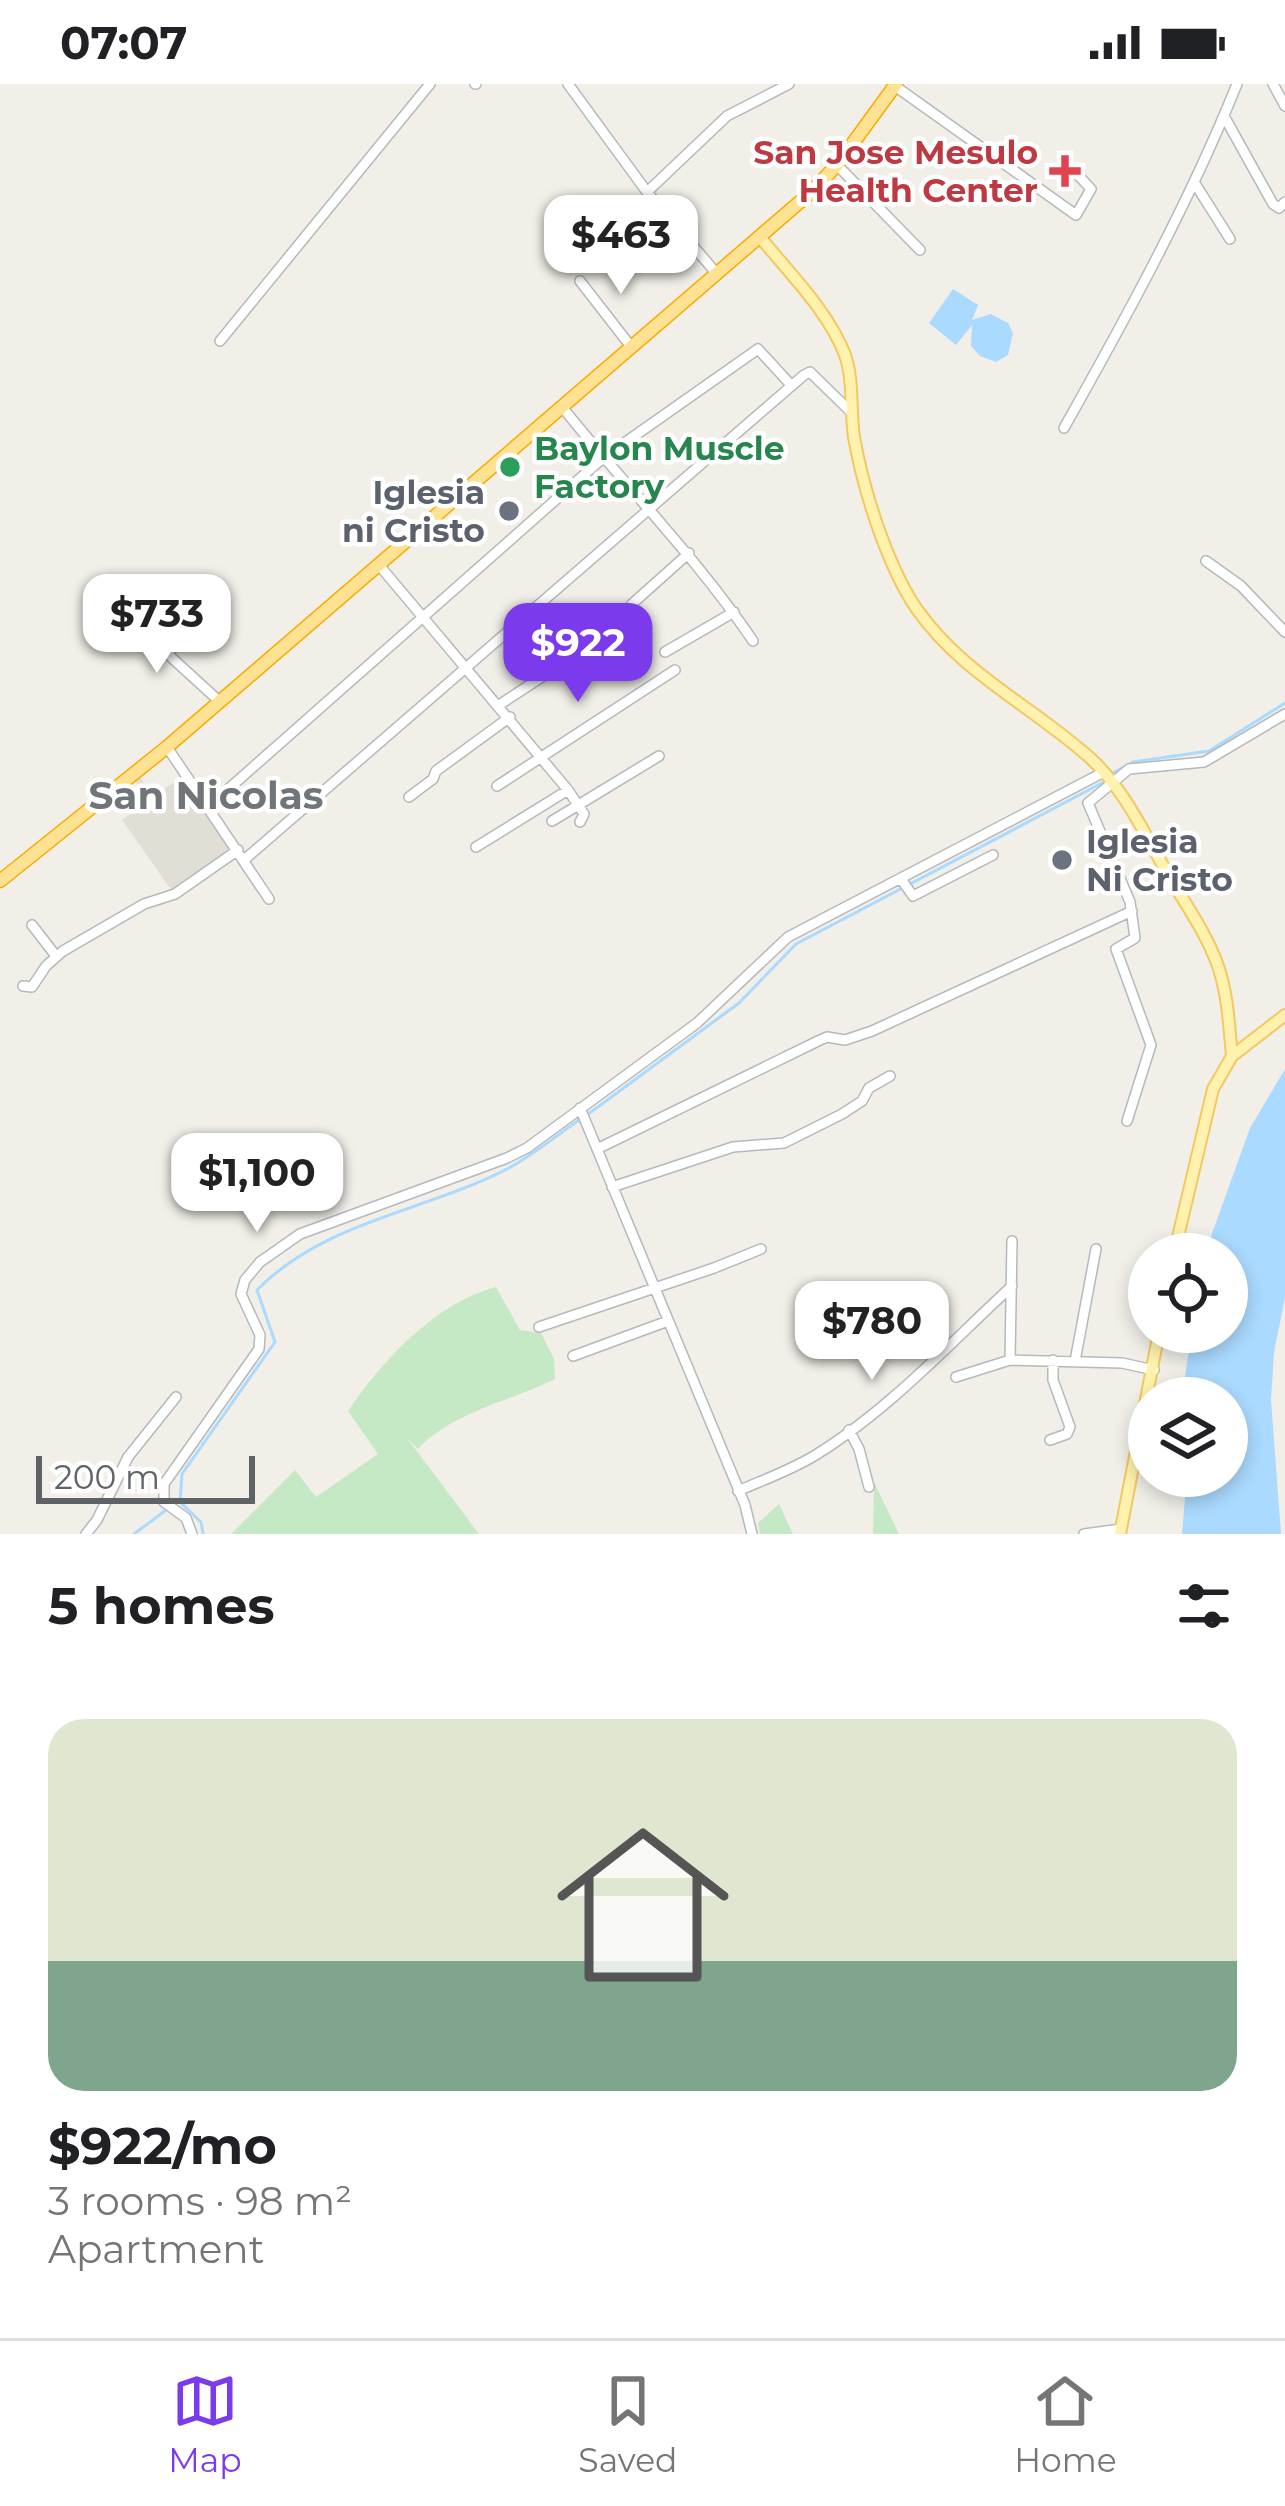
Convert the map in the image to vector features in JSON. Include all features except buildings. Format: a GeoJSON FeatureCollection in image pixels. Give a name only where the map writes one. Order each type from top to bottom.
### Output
{"type":"FeatureCollection","features":[{"type":"Feature","properties":{"kind":"highway"},"geometry":{"type":"LineString","coordinates":[[2,875],[167,747],[760,237],[837,165],[896,85]]}},
{"type":"Feature","properties":{"kind":"main road"},"geometry":{"type":"LineString","coordinates":[[760,237],[844,351],[864,475],[888,553],[915,606],[947,645],[988,682],[1108,777],[1213,953],[1228,1008],[1232,1056]]}},
{"type":"Feature","properties":{"kind":"main road"},"geometry":{"type":"LineString","coordinates":[[1179,1233],[1207,1103],[1232,1056],[1285,1016]]}},
{"type":"Feature","properties":{"kind":"main road"},"geometry":{"type":"LineString","coordinates":[[1120,1532],[1157,1353]]}},
{"type":"Feature","properties":{"kind":"street"},"geometry":{"type":"LineString","coordinates":[[220,341],[430,84]]}},
{"type":"Feature","properties":{"kind":"street"},"geometry":{"type":"LineString","coordinates":[[568,84],[647,192],[717,274]]}},
{"type":"Feature","properties":{"kind":"street"},"geometry":{"type":"LineString","coordinates":[[647,192],[727,116],[788,84]]}},
{"type":"Feature","properties":{"kind":"street"},"geometry":{"type":"LineString","coordinates":[[1064,428],[1135,301],[1237,84]]}},
{"type":"Feature","properties":{"kind":"street"},"geometry":{"type":"LineString","coordinates":[[1273,84],[1285,106]]}},
{"type":"Feature","properties":{"kind":"street"},"geometry":{"type":"LineString","coordinates":[[896,85],[1076,215],[1091,189],[1078,175]]}},
{"type":"Feature","properties":{"kind":"street"},"geometry":{"type":"LineString","coordinates":[[1224,116],[1273,204],[1279,208],[1285,202]]}},
{"type":"Feature","properties":{"kind":"street"},"geometry":{"type":"LineString","coordinates":[[837,165],[920,250]]}},
{"type":"Feature","properties":{"kind":"street"},"geometry":{"type":"LineString","coordinates":[[1194,182],[1230,239]]}},
{"type":"Feature","properties":{"kind":"street"},"geometry":{"type":"LineString","coordinates":[[629,232],[664,211]]}},
{"type":"Feature","properties":{"kind":"street"},"geometry":{"type":"LineString","coordinates":[[580,281],[632,348]]}},
{"type":"Feature","properties":{"kind":"street"},"geometry":{"type":"LineString","coordinates":[[208,807],[603,458],[751,351],[763,351],[791,385]]}},
{"type":"Feature","properties":{"kind":"street"},"geometry":{"type":"LineString","coordinates":[[23,986],[32,987],[56,956],[241,855],[791,385],[810,372],[852,413]]}},
{"type":"Feature","properties":{"kind":"street"},"geometry":{"type":"LineString","coordinates":[[563,408],[646,510],[689,553],[753,641]]}},
{"type":"Feature","properties":{"kind":"street"},"geometry":{"type":"LineString","coordinates":[[499,705],[609,633],[632,604],[689,553]]}},
{"type":"Feature","properties":{"kind":"street"},"geometry":{"type":"LineString","coordinates":[[1207,561],[1241,586],[1285,632]]}},
{"type":"Feature","properties":{"kind":"street"},"geometry":{"type":"LineString","coordinates":[[379,565],[542,756],[584,814],[580,822]]}},
{"type":"Feature","properties":{"kind":"street"},"geometry":{"type":"LineString","coordinates":[[665,652],[734,612]]}},
{"type":"Feature","properties":{"kind":"street"},"geometry":{"type":"LineString","coordinates":[[623,616],[637,632]]}},
{"type":"Feature","properties":{"kind":"street"},"geometry":{"type":"LineString","coordinates":[[177,644],[169,650],[172,658],[219,701]]}},
{"type":"Feature","properties":{"kind":"street"},"geometry":{"type":"LineString","coordinates":[[497,786],[675,670]]}},
{"type":"Feature","properties":{"kind":"street"},"geometry":{"type":"LineString","coordinates":[[192,1534],[186,1518],[164,1502],[164,1484],[259,1349],[260,1335],[241,1294],[245,1280],[260,1262],[316,1227],[507,1158],[581,1110],[697,1023],[788,937],[1108,777],[1129,769],[1204,762],[1285,714]]}},
{"type":"Feature","properties":{"kind":"street"},"geometry":{"type":"LineString","coordinates":[[409,797],[433,779],[436,771],[510,717]]}},
{"type":"Feature","properties":{"kind":"street"},"geometry":{"type":"LineString","coordinates":[[167,747],[269,899]]}},
{"type":"Feature","properties":{"kind":"street"},"geometry":{"type":"LineString","coordinates":[[552,821],[659,756]]}},
{"type":"Feature","properties":{"kind":"street"},"geometry":{"type":"LineString","coordinates":[[1108,777],[1087,806],[1132,911],[1135,938],[1116,950],[1150,1045],[1127,1121]]}},
{"type":"Feature","properties":{"kind":"street"},"geometry":{"type":"LineString","coordinates":[[476,847],[568,790]]}},
{"type":"Feature","properties":{"kind":"street"},"geometry":{"type":"LineString","coordinates":[[903,883],[913,896],[993,855]]}},
{"type":"Feature","properties":{"kind":"street"},"geometry":{"type":"LineString","coordinates":[[152,886],[160,898]]}},
{"type":"Feature","properties":{"kind":"street"},"geometry":{"type":"LineString","coordinates":[[597,1149],[818,1040],[827,1036],[845,1040],[872,1031],[1132,911]]}},
{"type":"Feature","properties":{"kind":"street"},"geometry":{"type":"LineString","coordinates":[[32,925],[56,956]]}},
{"type":"Feature","properties":{"kind":"street"},"geometry":{"type":"LineString","coordinates":[[612,1187],[733,1147],[784,1143],[842,1114],[862,1100],[869,1088],[890,1076]]}},
{"type":"Feature","properties":{"kind":"street"},"geometry":{"type":"LineString","coordinates":[[581,1110],[752,1534]]}},
{"type":"Feature","properties":{"kind":"street"},"geometry":{"type":"LineString","coordinates":[[1010,1360],[1012,1241]]}},
{"type":"Feature","properties":{"kind":"street"},"geometry":{"type":"LineString","coordinates":[[539,1327],[761,1249]]}},
{"type":"Feature","properties":{"kind":"street"},"geometry":{"type":"LineString","coordinates":[[1075,1361],[1096,1249]]}},
{"type":"Feature","properties":{"kind":"street"},"geometry":{"type":"LineString","coordinates":[[738,1491],[814,1456],[849,1430],[1012,1286]]}},
{"type":"Feature","properties":{"kind":"street"},"geometry":{"type":"LineString","coordinates":[[573,1356],[668,1321]]}},
{"type":"Feature","properties":{"kind":"street"},"geometry":{"type":"LineString","coordinates":[[956,1377],[1010,1360],[1122,1363],[1154,1370]]}},
{"type":"Feature","properties":{"kind":"street"},"geometry":{"type":"LineString","coordinates":[[1050,1440],[1070,1427],[1053,1381],[1053,1360]]}},
{"type":"Feature","properties":{"kind":"street"},"geometry":{"type":"LineString","coordinates":[[86,1534],[128,1457],[176,1397]]}},
{"type":"Feature","properties":{"kind":"street"},"geometry":{"type":"LineString","coordinates":[[849,1430],[860,1449],[869,1487]]}},
{"type":"Feature","properties":{"kind":"street"},"geometry":{"type":"LineString","coordinates":[[1084,1534],[1120,1532]]}},
{"type":"Feature","properties":{"kind":"shaded area"},"geometry":{"type":"Polygon","coordinates":[[[183,776],[234,847],[172,891],[122,820],[149,801],[135,781],[140,777],[154,796],[183,776]]]}},
{"type":"Feature","properties":{"kind":"green space"},"geometry":{"type":"Polygon","coordinates":[[[496,1287],[520,1330],[541,1333],[554,1359],[555,1379],[465,1416],[418,1449],[407,1438],[479,1534],[231,1534],[295,1470],[316,1497],[378,1454],[348,1411],[377,1373],[431,1320],[496,1287]]]}},
{"type":"Feature","properties":{"kind":"green space"},"geometry":{"type":"Polygon","coordinates":[[[874,1482],[899,1534],[873,1534],[874,1482]]]}},
{"type":"Feature","properties":{"kind":"green space"},"geometry":{"type":"Polygon","coordinates":[[[779,1504],[793,1534],[760,1534],[758,1523],[779,1504]]]}},
{"type":"Feature","properties":{"kind":"water"},"geometry":{"type":"Polygon","coordinates":[[[953,289],[978,305],[972,320],[991,314],[1008,323],[1013,333],[1008,355],[996,362],[980,356],[971,346],[972,325],[956,345],[929,323],[953,289]]]}},
{"type":"Feature","properties":{"kind":"water"},"geometry":{"type":"Polygon","coordinates":[[[1285,1069],[1285,1298],[1271,1400],[1281,1534],[1182,1534],[1185,1497],[1248,1497],[1248,1377],[1185,1377],[1189,1353],[1248,1353],[1248,1233],[1212,1233],[1250,1128],[1285,1069]]]}},
{"type":"Feature","properties":{"kind":"waterway"},"geometry":{"type":"LineString","coordinates":[[1113,773],[1133,762],[1209,751],[1285,703]]}},
{"type":"Feature","properties":{"kind":"waterway"},"geometry":{"type":"LineString","coordinates":[[587,1115],[739,1003],[796,944],[1102,783]]}},
{"type":"Feature","properties":{"kind":"waterway"},"geometry":{"type":"LineString","coordinates":[[203,1534],[201,1522],[180,1502],[182,1474],[275,1342],[257,1290],[314,1248],[509,1168],[579,1120]]}},
{"type":"Feature","properties":{"kind":"waterway"},"geometry":{"type":"LineString","coordinates":[[134,1534],[166,1510]]}},
{"type":"Feature","properties":{"kind":"place","name":"San Jose Mesulo Health Center"},"geometry":{"type":"Point","coordinates":[1065,171]}},
{"type":"Feature","properties":{"kind":"place","name":"Baylon Muscle Factory"},"geometry":{"type":"Point","coordinates":[510,467]}},
{"type":"Feature","properties":{"kind":"place","name":"Iglesia ni Cristo"},"geometry":{"type":"Point","coordinates":[509,511]}},
{"type":"Feature","properties":{"kind":"place","name":"Iglesia Ni Cristo"},"geometry":{"type":"Point","coordinates":[1062,860]}},
{"type":"Feature","properties":{"kind":"district","name":"San Nicolas"},"geometry":{"type":"Point","coordinates":[206,795]}}]}
